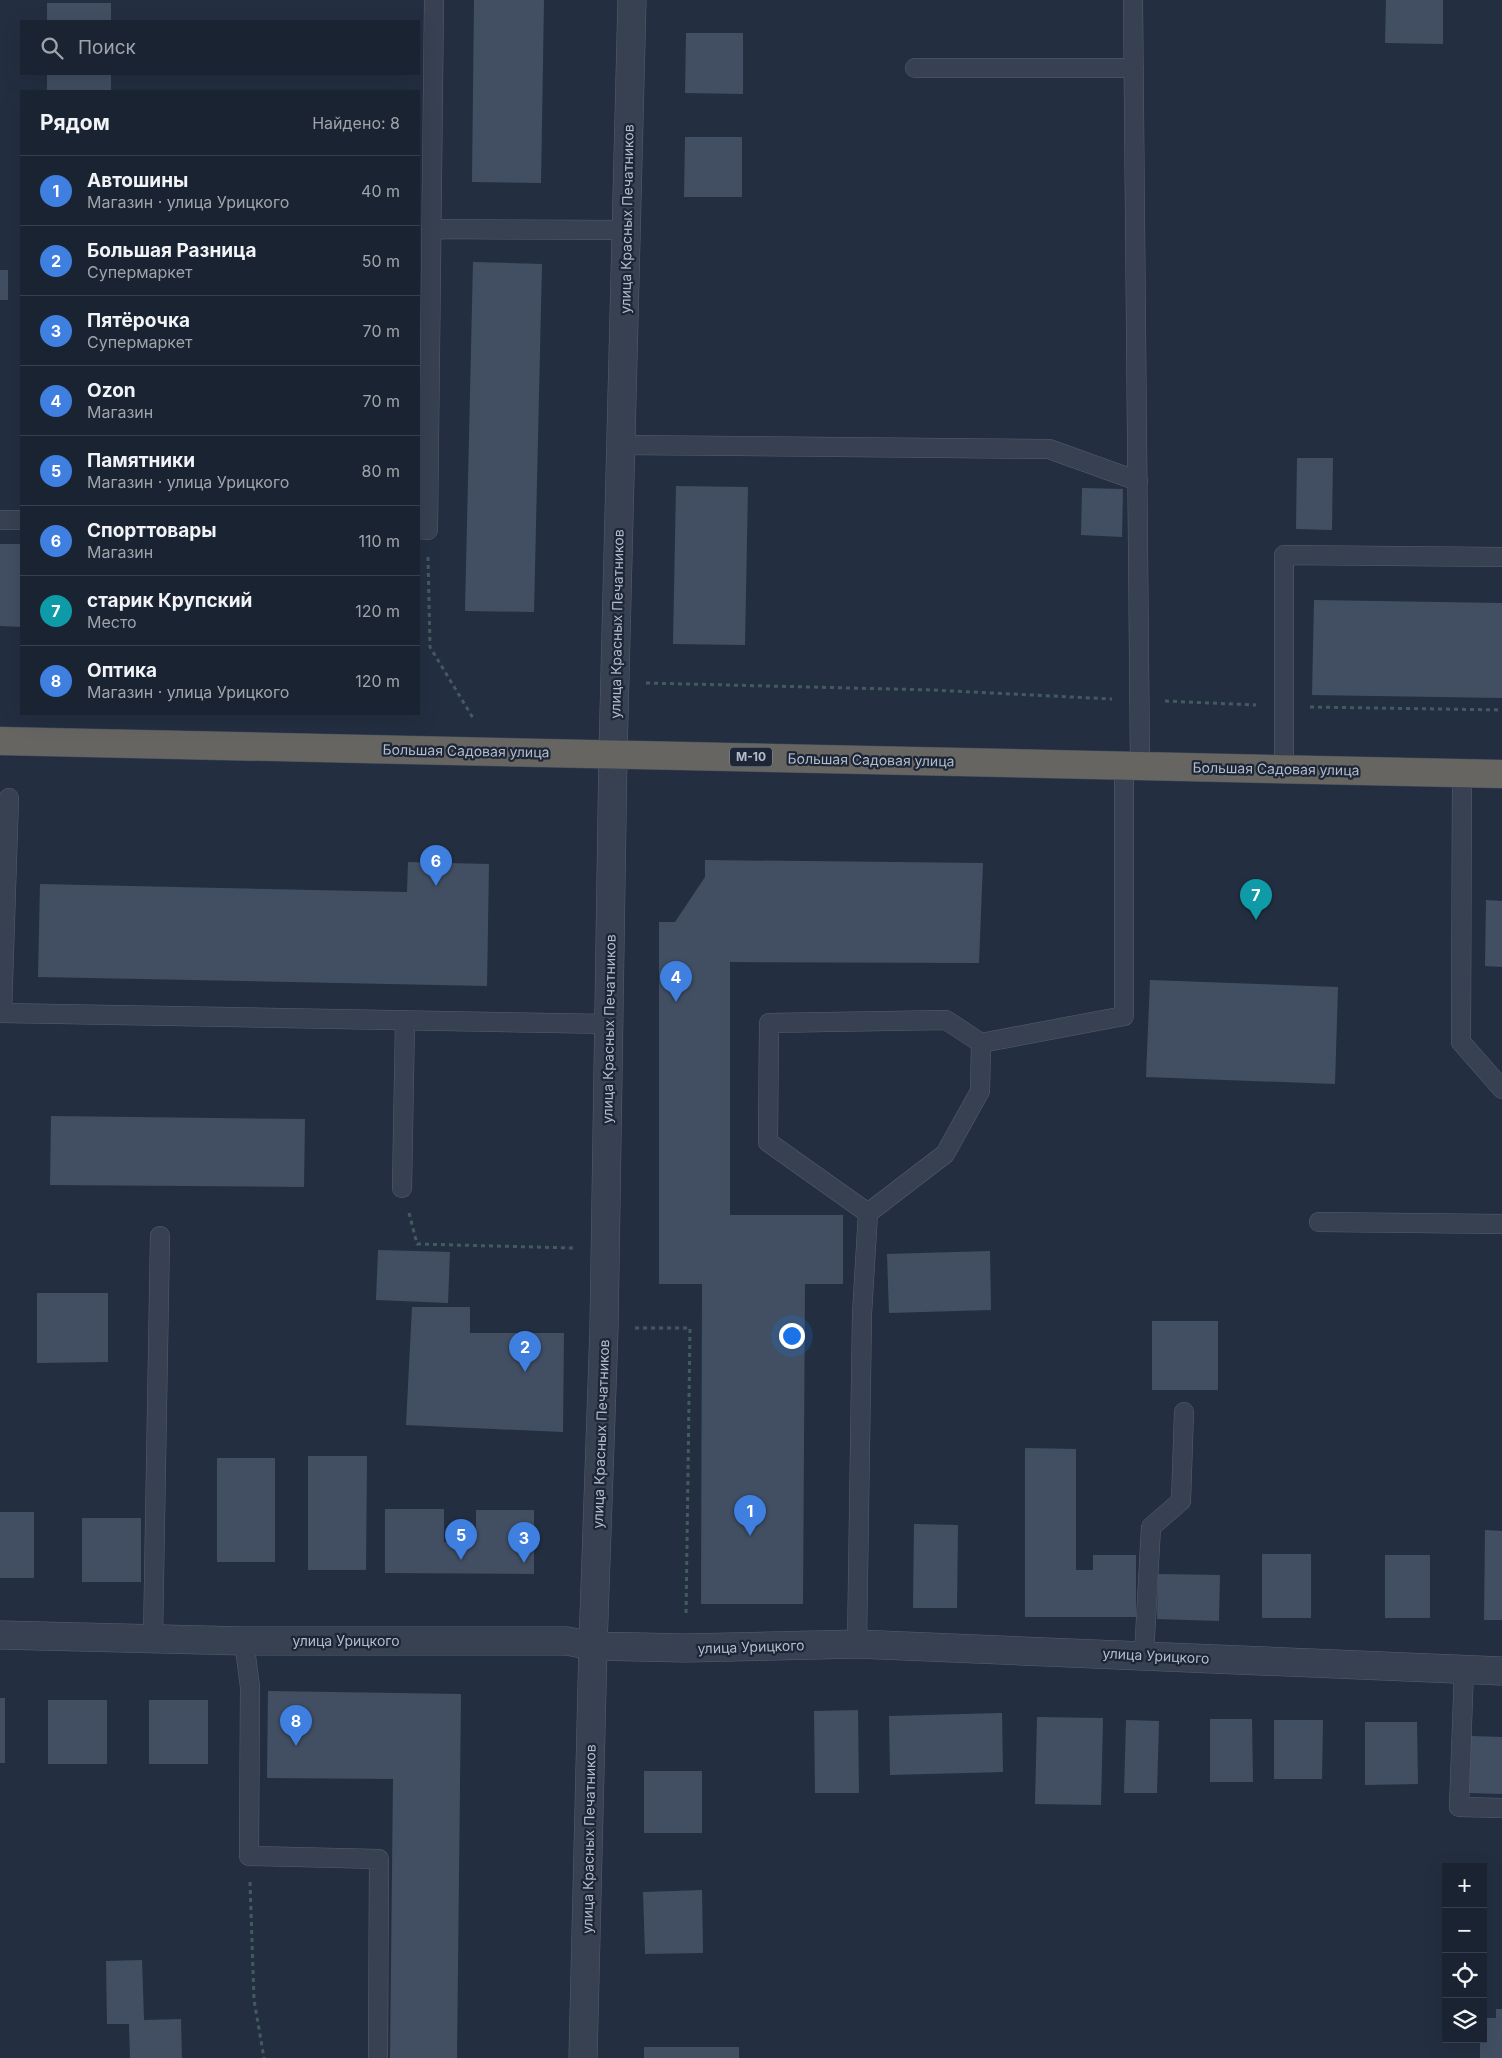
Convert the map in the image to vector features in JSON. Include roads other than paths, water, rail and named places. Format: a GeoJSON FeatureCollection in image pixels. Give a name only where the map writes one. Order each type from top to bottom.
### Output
{"type":"FeatureCollection","features":[{"type":"Feature","properties":{"kind":"highway","name":"Большая Садовая улица"},"geometry":{"type":"LineString","coordinates":[[0,741],[1502,774]]}},
{"type":"Feature","properties":{"kind":"street","name":"улица Красных Печатников"},"geometry":{"type":"LineString","coordinates":[[583,2058],[593,1646],[604,1328],[613,754],[632,0]]}},
{"type":"Feature","properties":{"kind":"street","name":"улица Урицкого"},"geometry":{"type":"LineString","coordinates":[[0,1635],[244,1642],[567,1642],[593,1646],[686,1648],[857,1644],[1502,1671]]}},
{"type":"Feature","properties":{"kind":"lane"},"geometry":{"type":"LineString","coordinates":[[423,530],[431,228],[434,0]]}},
{"type":"Feature","properties":{"kind":"lane"},"geometry":{"type":"LineString","coordinates":[[868,1213],[768,1142],[769,1023],[946,1020],[981,1043],[1124,1016],[1132,766],[1140,700],[1133,0]]}},
{"type":"Feature","properties":{"kind":"lane"},"geometry":{"type":"LineString","coordinates":[[915,68],[1134,68]]}},
{"type":"Feature","properties":{"kind":"lane"},"geometry":{"type":"LineString","coordinates":[[431,228],[626,230]]}},
{"type":"Feature","properties":{"kind":"lane"},"geometry":{"type":"LineString","coordinates":[[621,444],[1050,448],[1138,481]]}},
{"type":"Feature","properties":{"kind":"lane"},"geometry":{"type":"LineString","coordinates":[[0,520],[20,520]]}},
{"type":"Feature","properties":{"kind":"lane"},"geometry":{"type":"LineString","coordinates":[[1284,769],[1284,554],[1502,557]]}},
{"type":"Feature","properties":{"kind":"lane"},"geometry":{"type":"LineString","coordinates":[[1462,773],[1461,1042],[1502,1089]]}},
{"type":"Feature","properties":{"kind":"lane"},"geometry":{"type":"LineString","coordinates":[[9,798],[2,1013],[609,1024]]}},
{"type":"Feature","properties":{"kind":"lane"},"geometry":{"type":"LineString","coordinates":[[402,1188],[405,1020]]}},
{"type":"Feature","properties":{"kind":"lane"},"geometry":{"type":"LineString","coordinates":[[857,1644],[862,1314],[868,1213],[945,1154],[980,1091],[981,1043]]}},
{"type":"Feature","properties":{"kind":"lane"},"geometry":{"type":"LineString","coordinates":[[1319,1222],[1502,1224]]}},
{"type":"Feature","properties":{"kind":"lane"},"geometry":{"type":"LineString","coordinates":[[153,1638],[160,1236]]}},
{"type":"Feature","properties":{"kind":"lane"},"geometry":{"type":"LineString","coordinates":[[1144,1655],[1152,1527],[1181,1501],[1184,1412]]}},
{"type":"Feature","properties":{"kind":"lane"},"geometry":{"type":"LineString","coordinates":[[244,1642],[250,1687],[249,1856],[379,1859],[378,2058]]}},
{"type":"Feature","properties":{"kind":"lane"},"geometry":{"type":"LineString","coordinates":[[1464,1670],[1459,1807],[1502,1808]]}},
{"type":"Feature","properties":{"kind":"place","name":"Спорттовары"},"geometry":{"type":"Point","coordinates":[436,886]}},
{"type":"Feature","properties":{"kind":"place","name":"старик Крупский"},"geometry":{"type":"Point","coordinates":[1256,920]}},
{"type":"Feature","properties":{"kind":"place","name":"Ozon"},"geometry":{"type":"Point","coordinates":[676,1002]}},
{"type":"Feature","properties":{"kind":"place","name":"Большая Разница"},"geometry":{"type":"Point","coordinates":[525,1372]}},
{"type":"Feature","properties":{"kind":"place","name":"Автошины"},"geometry":{"type":"Point","coordinates":[750,1536]}},
{"type":"Feature","properties":{"kind":"place","name":"Памятники"},"geometry":{"type":"Point","coordinates":[461,1560]}},
{"type":"Feature","properties":{"kind":"place","name":"Пятёрочка"},"geometry":{"type":"Point","coordinates":[524,1563]}},
{"type":"Feature","properties":{"kind":"place","name":"Оптика"},"geometry":{"type":"Point","coordinates":[296,1746]}}]}
